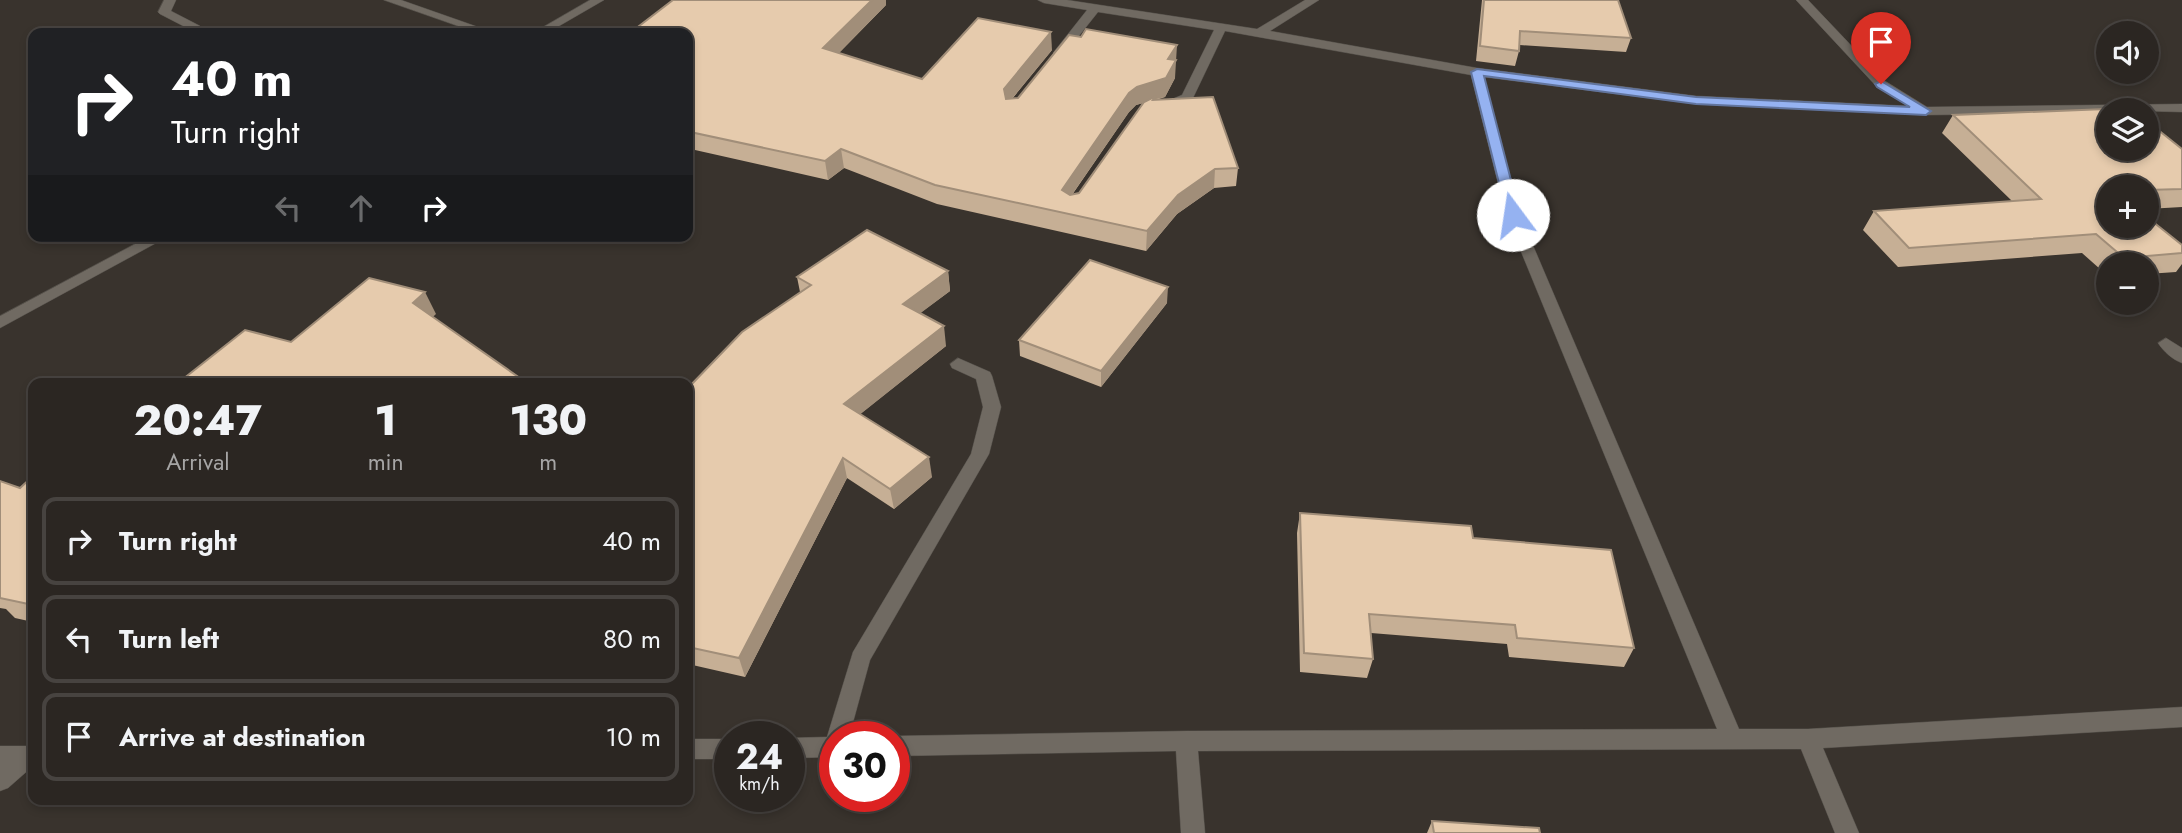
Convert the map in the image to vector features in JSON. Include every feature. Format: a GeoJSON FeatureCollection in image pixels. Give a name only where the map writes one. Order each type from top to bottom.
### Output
{"type":"FeatureCollection","features":[{"type":"Feature","properties":{"kind":"street"},"geometry":{"type":"LineString","coordinates":[[170,0],[164,12],[185,20],[195,28]]}},
{"type":"Feature","properties":{"kind":"street"},"geometry":{"type":"LineString","coordinates":[[390,0],[474,28]]}},
{"type":"Feature","properties":{"kind":"street"},"geometry":{"type":"LineString","coordinates":[[547,28],[598,0]]}},
{"type":"Feature","properties":{"kind":"street"},"geometry":{"type":"LineString","coordinates":[[1044,0],[1259,33],[1477,72],[1696,100],[1926,111],[2182,108]]}},
{"type":"Feature","properties":{"kind":"street"},"geometry":{"type":"LineString","coordinates":[[1259,33],[1313,0]]}},
{"type":"Feature","properties":{"kind":"street"},"geometry":{"type":"LineString","coordinates":[[1802,0],[1881,84],[1926,111]]}},
{"type":"Feature","properties":{"kind":"street"},"geometry":{"type":"LineString","coordinates":[[1053,61],[1094,9]]}},
{"type":"Feature","properties":{"kind":"street"},"geometry":{"type":"LineString","coordinates":[[1151,108],[1187,97],[1221,27]]}},
{"type":"Feature","properties":{"kind":"street"},"geometry":{"type":"LineString","coordinates":[[1477,72],[1513,215],[1731,740]]}},
{"type":"Feature","properties":{"kind":"street"},"geometry":{"type":"LineString","coordinates":[[0,323],[151,242]]}},
{"type":"Feature","properties":{"kind":"street"},"geometry":{"type":"LineString","coordinates":[[2166,343],[2182,357]]}},
{"type":"Feature","properties":{"kind":"street"},"geometry":{"type":"LineString","coordinates":[[842,721],[860,658],[980,454],[992,407],[984,376],[958,364]]}},
{"type":"Feature","properties":{"kind":"street"},"geometry":{"type":"LineString","coordinates":[[910,746],[1186,741],[1808,739],[2182,717]]}},
{"type":"Feature","properties":{"kind":"street"},"geometry":{"type":"LineString","coordinates":[[1808,739],[1847,833]]}},
{"type":"Feature","properties":{"kind":"street"},"geometry":{"type":"LineString","coordinates":[[1186,741],[1193,833]]}},
{"type":"Feature","properties":{"kind":"street"},"geometry":{"type":"LineString","coordinates":[[693,749],[714,749]]}},
{"type":"Feature","properties":{"kind":"street"},"geometry":{"type":"LineString","coordinates":[[0,756],[28,756]]}},
{"type":"Feature","properties":{"kind":"street"},"geometry":{"type":"LineString","coordinates":[[0,780],[28,758]]}},
{"type":"Feature","properties":{"kind":"building"},"geometry":{"type":"Polygon","coordinates":[[[673,0],[872,0],[823,48],[922,79],[978,18],[1051,32],[1004,89],[1006,99],[1018,98],[1069,35],[1081,37],[1086,29],[1177,45],[1168,59],[1176,60],[1166,78],[1137,87],[1129,93],[1062,190],[1070,195],[1079,193],[1144,102],[1156,96],[1153,100],[1213,97],[1238,168],[1215,169],[1178,195],[1147,231],[935,185],[841,149],[825,161],[693,133],[693,28],[637,28],[673,0]]]}},
{"type":"Feature","properties":{"kind":"building"},"geometry":{"type":"Polygon","coordinates":[[[1484,0],[1618,0],[1631,38],[1520,31],[1519,51],[1480,46],[1484,0]]]}},
{"type":"Feature","properties":{"kind":"building"},"geometry":{"type":"Polygon","coordinates":[[[2096,109],[2096,161],[2159,161],[2159,131],[2182,149],[2182,189],[2159,190],[2159,175],[2096,175],[2096,234],[1909,248],[1874,211],[2041,199],[1953,115],[2096,109]]]}},
{"type":"Feature","properties":{"kind":"building"},"geometry":{"type":"Polygon","coordinates":[[[2159,227],[2182,245],[2182,253],[2159,255],[2159,252],[2117,252],[2101,238],[2159,238],[2159,227]]]}},
{"type":"Feature","properties":{"kind":"building"},"geometry":{"type":"Polygon","coordinates":[[[867,230],[948,271],[903,304],[944,326],[844,404],[929,457],[890,489],[843,458],[739,658],[693,648],[693,383],[742,332],[811,285],[797,277],[867,230]]]}},
{"type":"Feature","properties":{"kind":"building"},"geometry":{"type":"Polygon","coordinates":[[[1090,260],[1168,287],[1101,371],[1019,340],[1090,260]]]}},
{"type":"Feature","properties":{"kind":"building"},"geometry":{"type":"Polygon","coordinates":[[[369,278],[425,292],[413,303],[520,378],[184,378],[245,330],[291,342],[369,278]]]}},
{"type":"Feature","properties":{"kind":"building"},"geometry":{"type":"Polygon","coordinates":[[[0,481],[20,488],[28,481],[28,604],[0,598],[0,481]]]}},
{"type":"Feature","properties":{"kind":"building"},"geometry":{"type":"Polygon","coordinates":[[[1300,513],[1471,526],[1473,538],[1611,550],[1634,648],[1517,638],[1515,625],[1369,614],[1373,659],[1304,653],[1300,513]]]}},
{"type":"Feature","properties":{"kind":"building"},"geometry":{"type":"Polygon","coordinates":[[[1432,821],[1539,828],[1540,833],[1434,833],[1432,821]]]}},
{"type":"Feature","properties":{"kind":"route"},"geometry":{"type":"LineString","coordinates":[[1513,215],[1477,72],[1696,100],[1926,111],[1881,84]]}}]}
